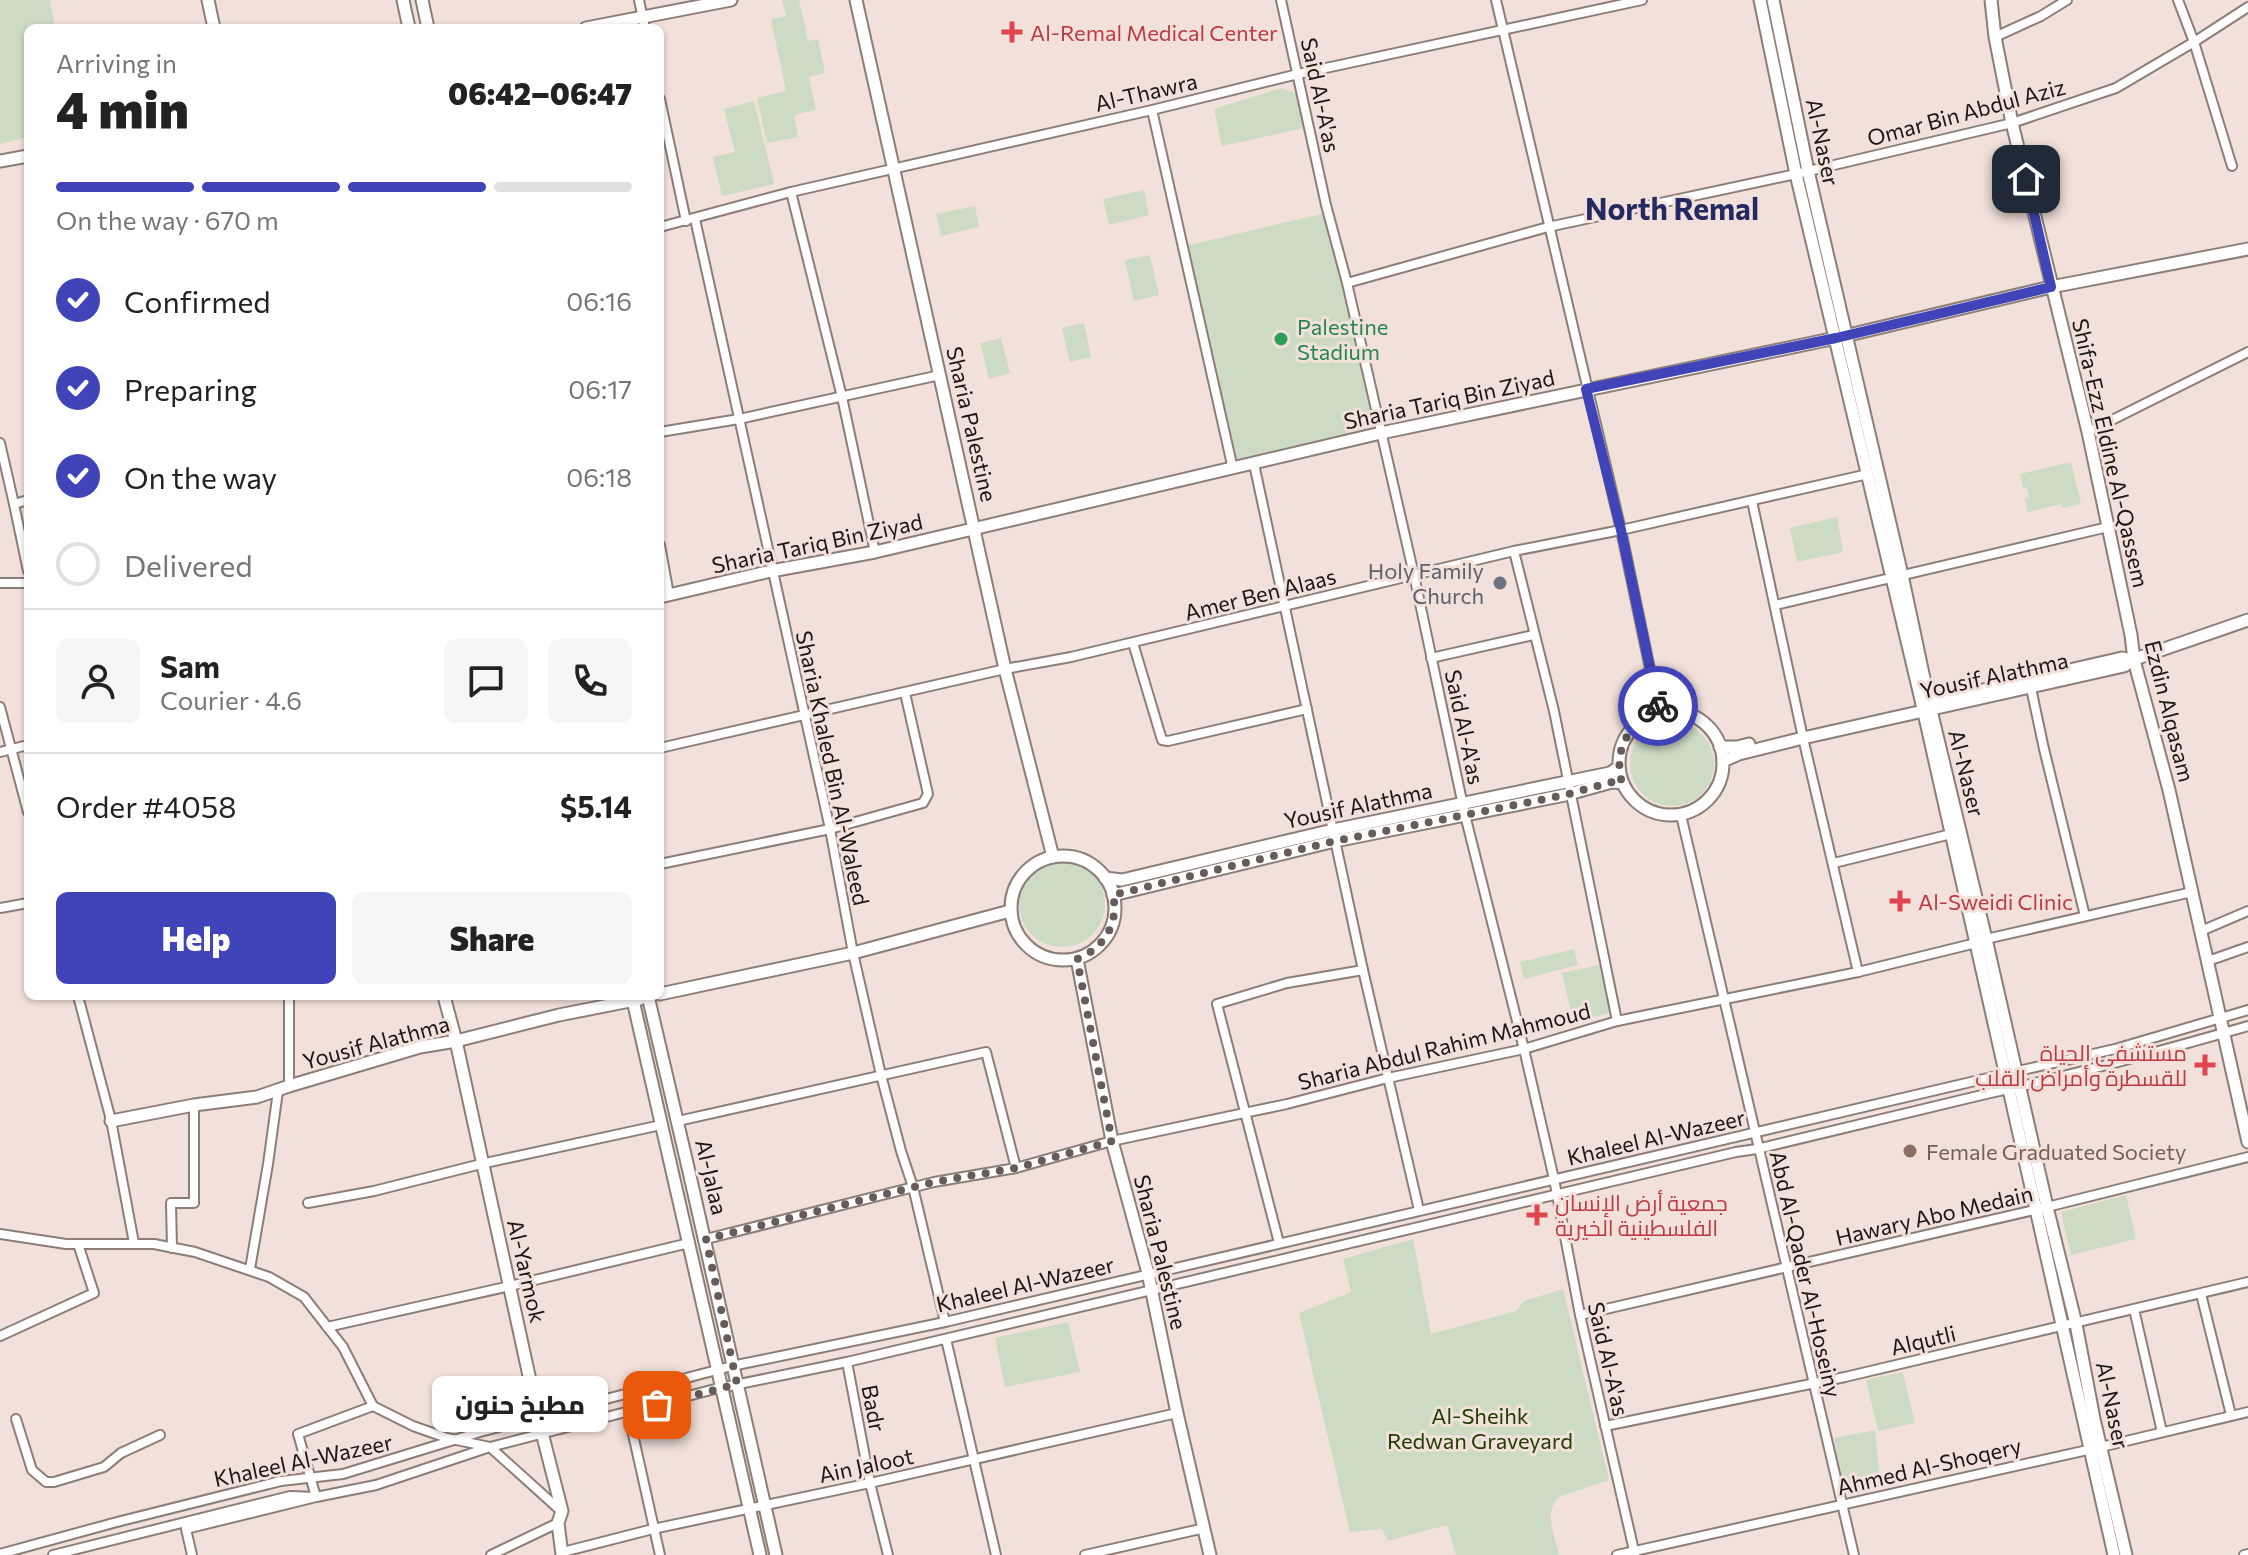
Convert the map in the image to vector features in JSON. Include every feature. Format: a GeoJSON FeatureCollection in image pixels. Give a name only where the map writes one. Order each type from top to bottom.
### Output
{"type":"FeatureCollection","features":[{"type":"Feature","properties":{"kind":"main road"},"geometry":{"type":"LineString","coordinates":[[208,0],[213,24]]}},
{"type":"Feature","properties":{"kind":"main road"},"geometry":{"type":"LineString","coordinates":[[403,0],[408,24]]}},
{"type":"Feature","properties":{"kind":"main road"},"geometry":{"type":"LineString","coordinates":[[422,0],[427,24]]}},
{"type":"Feature","properties":{"kind":"main road"},"geometry":{"type":"LineString","coordinates":[[644,22],[731,0]]}},
{"type":"Feature","properties":{"kind":"main road","name":"Sharia Palestine"},"geometry":{"type":"LineString","coordinates":[[856,0],[1005,669],[1053,857]]}},
{"type":"Feature","properties":{"kind":"main road","name":"Al-Naser"},"geometry":{"type":"LineString","coordinates":[[1760,0],[1842,337],[2042,1208],[2076,1324],[2114,1555]]}},
{"type":"Feature","properties":{"kind":"main road","name":"Al-Naser"},"geometry":{"type":"LineString","coordinates":[[1773,0],[1802,172]]}},
{"type":"Feature","properties":{"kind":"main road","name":"Shifa-Ezz Eldine Al-Qassem"},"geometry":{"type":"LineString","coordinates":[[1991,0],[2012,123],[2088,432],[2131,635]]}},
{"type":"Feature","properties":{"kind":"main road"},"geometry":{"type":"LineString","coordinates":[[0,161],[24,157]]}},
{"type":"Feature","properties":{"kind":"main road","name":"Sharia Tariq Bin Ziyad"},"geometry":{"type":"LineString","coordinates":[[664,596],[771,571],[875,552],[1381,433],[1842,337],[2051,287],[2248,249]]}},
{"type":"Feature","properties":{"kind":"main road","name":"Al-Naser"},"geometry":{"type":"LineString","coordinates":[[1842,337],[1868,474],[1897,577]]}},
{"type":"Feature","properties":{"kind":"main road","name":"Yousif Alathma"},"geometry":{"type":"LineString","coordinates":[[1926,706],[2031,688],[2124,666],[2135,659],[2248,620]]}},
{"type":"Feature","properties":{"kind":"main road","name":"Ezdin Alqasam"},"geometry":{"type":"LineString","coordinates":[[2131,635],[2203,931]]}},
{"type":"Feature","properties":{"kind":"main road","name":"Yousif Alathma"},"geometry":{"type":"LineString","coordinates":[[1720,747],[1737,747],[1803,735],[2122,658],[2135,659]]}},
{"type":"Feature","properties":{"kind":"main road","name":"Ezdin Alqasam"},"geometry":{"type":"LineString","coordinates":[[2135,659],[2164,747],[2248,1142]]}},
{"type":"Feature","properties":{"kind":"main road","name":"Al-Naser"},"geometry":{"type":"LineString","coordinates":[[1926,706],[1951,834],[1981,941]]}},
{"type":"Feature","properties":{"kind":"main road"},"geometry":{"type":"LineString","coordinates":[[1675,711],[1697,718],[1709,728],[1720,747],[1723,761],[1720,781],[1710,798],[1681,815],[1659,814],[1646,809],[1629,795],[1622,783],[1619,767],[1621,749],[1629,732],[1642,720],[1659,712],[1675,711]]}},
{"type":"Feature","properties":{"kind":"main road","name":"Yousif Alathma"},"geometry":{"type":"LineString","coordinates":[[1723,761],[1803,735]]}},
{"type":"Feature","properties":{"kind":"main road","name":"Yousif Alathma"},"geometry":{"type":"LineString","coordinates":[[1570,788],[1619,767]]}},
{"type":"Feature","properties":{"kind":"main road","name":"Yousif Alathma"},"geometry":{"type":"LineString","coordinates":[[1105,878],[1122,880],[1570,788],[1622,783]]}},
{"type":"Feature","properties":{"kind":"main road","name":"Yousif Alathma"},"geometry":{"type":"LineString","coordinates":[[1113,895],[1334,836]]}},
{"type":"Feature","properties":{"kind":"main road"},"geometry":{"type":"LineString","coordinates":[[1053,857],[1079,858],[1094,866],[1105,878],[1113,895],[1115,912],[1110,931],[1089,953],[1077,959],[1054,960],[1032,950],[1016,932],[1010,911],[1013,892],[1022,876],[1036,863],[1053,857]]}},
{"type":"Feature","properties":{"kind":"main road"},"geometry":{"type":"LineString","coordinates":[[664,993],[853,953],[1010,911]]}},
{"type":"Feature","properties":{"kind":"main road","name":"Sharia Palestine"},"geometry":{"type":"LineString","coordinates":[[1077,959],[1112,1141],[1148,1273],[1210,1555]]}},
{"type":"Feature","properties":{"kind":"main road","name":"Al-Yarmok"},"geometry":{"type":"LineString","coordinates":[[445,1000],[560,1517],[563,1554]]}},
{"type":"Feature","properties":{"kind":"main road","name":"Yousif Alathma"},"geometry":{"type":"LineString","coordinates":[[111,1121],[257,1097],[420,1047],[624,1000]]}},
{"type":"Feature","properties":{"kind":"main road","name":"Al-Jalaa"},"geometry":{"type":"LineString","coordinates":[[633,1000],[760,1555]]}},
{"type":"Feature","properties":{"kind":"main road","name":"Al-Jalaa"},"geometry":{"type":"LineString","coordinates":[[650,1000],[776,1555]]}},
{"type":"Feature","properties":{"kind":"main road","name":"Ezdin Alqasam"},"geometry":{"type":"LineString","coordinates":[[2225,1032],[2248,1117]]}},
{"type":"Feature","properties":{"kind":"main road","name":"Al-Naser"},"geometry":{"type":"LineString","coordinates":[[2042,1208],[2062,1327],[2126,1555]]}},
{"type":"Feature","properties":{"kind":"street"},"geometry":{"type":"LineString","coordinates":[[639,0],[644,22]]}},
{"type":"Feature","properties":{"kind":"street","name":"Said Al-A'as"},"geometry":{"type":"LineString","coordinates":[[1281,0],[1414,575],[1464,809],[1554,1179],[1580,1315],[1635,1553]]}},
{"type":"Feature","properties":{"kind":"street"},"geometry":{"type":"LineString","coordinates":[[1496,0],[1621,530],[1659,712]]}},
{"type":"Feature","properties":{"kind":"street","name":"Al-Thawra"},"geometry":{"type":"LineString","coordinates":[[664,226],[791,192],[1298,74],[1642,0]]}},
{"type":"Feature","properties":{"kind":"street"},"geometry":{"type":"LineString","coordinates":[[1995,37],[2067,0]]}},
{"type":"Feature","properties":{"kind":"street"},"geometry":{"type":"LineString","coordinates":[[2178,0],[2232,166]]}},
{"type":"Feature","properties":{"kind":"street","name":"Omar Bin Abdul Aziz"},"geometry":{"type":"LineString","coordinates":[[1347,283],[1548,227],[2012,123],[2116,88],[2248,7]]}},
{"type":"Feature","properties":{"kind":"street"},"geometry":{"type":"LineString","coordinates":[[1152,110],[1233,469]]}},
{"type":"Feature","properties":{"kind":"street","name":"Sharia Khaled Bin Al-Waleed"},"geometry":{"type":"LineString","coordinates":[[664,115],[739,419],[881,1075],[913,1187],[945,1322]]}},
{"type":"Feature","properties":{"kind":"street"},"geometry":{"type":"LineString","coordinates":[[791,192],[842,397],[875,552]]}},
{"type":"Feature","properties":{"kind":"street"},"geometry":{"type":"LineString","coordinates":[[2088,432],[2248,352]]}},
{"type":"Feature","properties":{"kind":"street"},"geometry":{"type":"LineString","coordinates":[[664,431],[739,419],[940,375]]}},
{"type":"Feature","properties":{"kind":"street"},"geometry":{"type":"LineString","coordinates":[[0,443],[24,552]]}},
{"type":"Feature","properties":{"kind":"street"},"geometry":{"type":"LineString","coordinates":[[1254,464],[1363,970],[1419,1210]]}},
{"type":"Feature","properties":{"kind":"street","name":"Amer Ben Alaas"},"geometry":{"type":"LineString","coordinates":[[664,747],[1133,643],[1514,551],[1868,474]]}},
{"type":"Feature","properties":{"kind":"street"},"geometry":{"type":"LineString","coordinates":[[14,504],[24,501]]}},
{"type":"Feature","properties":{"kind":"street"},"geometry":{"type":"LineString","coordinates":[[1752,501],[1858,972]]}},
{"type":"Feature","properties":{"kind":"street"},"geometry":{"type":"LineString","coordinates":[[1775,605],[2108,527]]}},
{"type":"Feature","properties":{"kind":"street"},"geometry":{"type":"LineString","coordinates":[[1514,551],[1554,711],[1617,1021]]}},
{"type":"Feature","properties":{"kind":"street"},"geometry":{"type":"LineString","coordinates":[[0,583],[24,583]]}},
{"type":"Feature","properties":{"kind":"street"},"geometry":{"type":"LineString","coordinates":[[1431,658],[1533,635]]}},
{"type":"Feature","properties":{"kind":"street"},"geometry":{"type":"LineString","coordinates":[[1133,643],[1162,740],[1307,709]]}},
{"type":"Feature","properties":{"kind":"street"},"geometry":{"type":"LineString","coordinates":[[2031,688],[2085,916]]}},
{"type":"Feature","properties":{"kind":"street"},"geometry":{"type":"LineString","coordinates":[[664,863],[830,829],[923,803],[928,794],[905,693]]}},
{"type":"Feature","properties":{"kind":"street"},"geometry":{"type":"LineString","coordinates":[[0,707],[24,795]]}},
{"type":"Feature","properties":{"kind":"street"},"geometry":{"type":"LineString","coordinates":[[0,752],[24,746]]}},
{"type":"Feature","properties":{"kind":"street","name":"Abd Al-Qader Al-Hoseiny"},"geometry":{"type":"LineString","coordinates":[[1681,815],[1854,1555]]}},
{"type":"Feature","properties":{"kind":"street"},"geometry":{"type":"LineString","coordinates":[[1834,863],[1951,834]]}},
{"type":"Feature","properties":{"kind":"street","name":"Sharia Abdul Rahim Mahmoud"},"geometry":{"type":"LineString","coordinates":[[706,1239],[913,1187],[1016,1168],[1112,1141],[1524,1049],[1617,1021],[1858,972],[2192,892]]}},
{"type":"Feature","properties":{"kind":"street"},"geometry":{"type":"LineString","coordinates":[[0,908],[24,904]]}},
{"type":"Feature","properties":{"kind":"street"},"geometry":{"type":"LineString","coordinates":[[2203,931],[2248,911]]}},
{"type":"Feature","properties":{"kind":"street"},"geometry":{"type":"LineString","coordinates":[[2210,960],[2248,947]]}},
{"type":"Feature","properties":{"kind":"street"},"geometry":{"type":"LineString","coordinates":[[1279,1243],[1217,1004],[1287,983],[1363,970]]}},
{"type":"Feature","properties":{"kind":"street"},"geometry":{"type":"LineString","coordinates":[[79,1000],[111,1121],[134,1243]]}},
{"type":"Feature","properties":{"kind":"street"},"geometry":{"type":"LineString","coordinates":[[250,1269],[283,1089],[289,1000]]}},
{"type":"Feature","properties":{"kind":"street","name":"Khaleel Al-Wazeer"},"geometry":{"type":"LineString","coordinates":[[0,1554],[281,1481],[343,1474],[538,1417],[732,1366],[945,1322],[2115,1049],[2248,1010]]}},
{"type":"Feature","properties":{"kind":"street","name":"Khaleel Al-Wazeer"},"geometry":{"type":"LineString","coordinates":[[53,1555],[290,1496],[316,1497],[376,1485],[490,1447],[723,1387],[847,1362],[2014,1089],[2248,1026]]}},
{"type":"Feature","properties":{"kind":"street"},"geometry":{"type":"LineString","coordinates":[[678,1121],[986,1052],[1016,1168]]}},
{"type":"Feature","properties":{"kind":"street"},"geometry":{"type":"LineString","coordinates":[[172,1248],[171,1203],[194,1203],[194,1105]]}},
{"type":"Feature","properties":{"kind":"street"},"geometry":{"type":"LineString","coordinates":[[308,1203],[374,1191],[661,1125]]}},
{"type":"Feature","properties":{"kind":"street","name":"Hawary Abo Medain"},"geometry":{"type":"LineString","coordinates":[[1580,1315],[2248,1157]]}},
{"type":"Feature","properties":{"kind":"street"},"geometry":{"type":"LineString","coordinates":[[0,1234],[78,1244],[154,1244],[195,1252],[250,1269],[304,1297],[343,1347],[373,1406],[413,1426],[490,1447],[560,1517],[491,1555]]}},
{"type":"Feature","properties":{"kind":"street"},"geometry":{"type":"LineString","coordinates":[[327,1327],[689,1243]]}},
{"type":"Feature","properties":{"kind":"street"},"geometry":{"type":"LineString","coordinates":[[0,1336],[94,1293],[78,1244]]}},
{"type":"Feature","properties":{"kind":"street","name":"Alqutli"},"geometry":{"type":"LineString","coordinates":[[1605,1426],[1845,1377],[2248,1282]]}},
{"type":"Feature","properties":{"kind":"street"},"geometry":{"type":"LineString","coordinates":[[2201,1294],[2231,1415]]}},
{"type":"Feature","properties":{"kind":"street"},"geometry":{"type":"LineString","coordinates":[[2134,1309],[2162,1432]]}},
{"type":"Feature","properties":{"kind":"street"},"geometry":{"type":"LineString","coordinates":[[946,1339],[996,1555]]}},
{"type":"Feature","properties":{"kind":"street","name":"Badr"},"geometry":{"type":"LineString","coordinates":[[847,1362],[870,1483],[888,1555]]}},
{"type":"Feature","properties":{"kind":"street"},"geometry":{"type":"LineString","coordinates":[[192,1555],[186,1529],[316,1497],[298,1434],[373,1406]]}},
{"type":"Feature","properties":{"kind":"street"},"geometry":{"type":"LineString","coordinates":[[628,1412],[660,1555]]}},
{"type":"Feature","properties":{"kind":"street","name":"Ahmed Al-Shoqery"},"geometry":{"type":"LineString","coordinates":[[1617,1555],[2248,1412]]}},
{"type":"Feature","properties":{"kind":"street","name":"Ain Jaloot"},"geometry":{"type":"LineString","coordinates":[[563,1554],[653,1529],[1177,1413]]}},
{"type":"Feature","properties":{"kind":"street"},"geometry":{"type":"LineString","coordinates":[[16,1419],[32,1470],[46,1482],[104,1467],[121,1453],[160,1435]]}},
{"type":"Feature","properties":{"kind":"street"},"geometry":{"type":"LineString","coordinates":[[1085,1555],[1205,1528]]}},
{"type":"Feature","properties":{"kind":"green space"},"geometry":{"type":"Polygon","coordinates":[[[0,0],[50,0],[54,24],[24,24],[24,138],[0,144],[0,0]]]}},
{"type":"Feature","properties":{"kind":"green space"},"geometry":{"type":"Polygon","coordinates":[[[782,0],[799,0],[808,41],[818,39],[825,73],[809,77],[816,110],[794,115],[798,137],[767,143],[757,98],[786,91],[771,19],[786,16],[782,0]]]}},
{"type":"Feature","properties":{"kind":"green space"},"geometry":{"type":"Polygon","coordinates":[[[1281,88],[1296,93],[1305,128],[1222,146],[1214,109],[1281,88]]]}},
{"type":"Feature","properties":{"kind":"green space"},"geometry":{"type":"Polygon","coordinates":[[[754,101],[774,184],[722,196],[713,157],[735,152],[724,109],[754,101]]]}},
{"type":"Feature","properties":{"kind":"green space"},"geometry":{"type":"Polygon","coordinates":[[[1144,190],[1149,215],[1109,225],[1103,199],[1144,190]]]}},
{"type":"Feature","properties":{"kind":"green space"},"geometry":{"type":"Polygon","coordinates":[[[975,206],[979,227],[941,236],[936,214],[975,206]]]}},
{"type":"Feature","properties":{"kind":"green space","name":"Palestine Stadium"},"geometry":{"type":"Polygon","coordinates":[[[1326,213],[1377,432],[1235,462],[1185,246],[1326,213]]]}},
{"type":"Feature","properties":{"kind":"green space"},"geometry":{"type":"Polygon","coordinates":[[[1150,255],[1159,295],[1134,301],[1125,260],[1150,255]]]}},
{"type":"Feature","properties":{"kind":"green space"},"geometry":{"type":"Polygon","coordinates":[[[1084,323],[1091,357],[1070,362],[1062,328],[1084,323]]]}},
{"type":"Feature","properties":{"kind":"green space"},"geometry":{"type":"Polygon","coordinates":[[[1001,338],[1010,373],[989,379],[980,343],[1001,338]]]}},
{"type":"Feature","properties":{"kind":"green space"},"geometry":{"type":"Polygon","coordinates":[[[2071,462],[2081,504],[2063,508],[2061,504],[2028,512],[2025,499],[2029,497],[2020,474],[2071,462]]]}},
{"type":"Feature","properties":{"kind":"green space"},"geometry":{"type":"Polygon","coordinates":[[[1837,517],[1843,552],[1797,562],[1790,528],[1837,517]]]}},
{"type":"Feature","properties":{"kind":"green space"},"geometry":{"type":"Polygon","coordinates":[[[1672,722],[1695,729],[1707,741],[1714,764],[1707,787],[1695,799],[1672,806],[1649,799],[1637,787],[1630,764],[1637,741],[1649,729],[1672,722]]]}},
{"type":"Feature","properties":{"kind":"green space"},"geometry":{"type":"Polygon","coordinates":[[[1062,861],[1078,865],[1092,874],[1101,888],[1105,904],[1101,920],[1092,934],[1078,943],[1062,947],[1046,943],[1032,934],[1023,920],[1019,904],[1023,888],[1032,874],[1046,865],[1062,861]]]}},
{"type":"Feature","properties":{"kind":"green space"},"geometry":{"type":"Polygon","coordinates":[[[1574,949],[1578,965],[1524,979],[1520,962],[1574,949]]]}},
{"type":"Feature","properties":{"kind":"green space"},"geometry":{"type":"Polygon","coordinates":[[[1599,965],[1610,1013],[1573,1022],[1562,973],[1599,965]]]}},
{"type":"Feature","properties":{"kind":"green space"},"geometry":{"type":"Polygon","coordinates":[[[2126,1195],[2136,1239],[2071,1255],[2061,1212],[2126,1195]]]}},
{"type":"Feature","properties":{"kind":"green space","name":"Al-Sheihk Redwan Graveyard"},"geometry":{"type":"Polygon","coordinates":[[[1413,1239],[1431,1334],[1516,1311],[1524,1301],[1563,1289],[1609,1480],[1559,1497],[1554,1503],[1551,1517],[1559,1555],[1456,1555],[1447,1525],[1388,1541],[1382,1529],[1350,1532],[1299,1313],[1351,1292],[1343,1259],[1413,1239]]]}},
{"type":"Feature","properties":{"kind":"green space"},"geometry":{"type":"Polygon","coordinates":[[[1068,1322],[1080,1372],[1005,1387],[995,1338],[1068,1322]]]}},
{"type":"Feature","properties":{"kind":"green space"},"geometry":{"type":"Polygon","coordinates":[[[1903,1372],[1915,1423],[1878,1431],[1866,1380],[1903,1372]]]}},
{"type":"Feature","properties":{"kind":"green space"},"geometry":{"type":"Polygon","coordinates":[[[1875,1430],[1880,1480],[1852,1485],[1841,1476],[1834,1438],[1875,1430]]]}},
{"type":"Feature","properties":{"kind":"way so far"},"geometry":{"type":"LineString","coordinates":[[657,1405],[737,1384],[706,1239],[934,1182],[1016,1168],[1112,1141],[1077,959],[1099,945],[1110,931],[1115,912],[1113,895],[1335,841],[1565,795],[1612,782],[1622,783],[1619,761],[1623,743],[1637,723],[1659,712],[1658,706]]}},
{"type":"Feature","properties":{"kind":"place","name":"Al-Remal Medical Center"},"geometry":{"type":"Point","coordinates":[1012,32]}},
{"type":"Feature","properties":{"kind":"place","name":"Palestine Stadium"},"geometry":{"type":"Point","coordinates":[1281,339]}},
{"type":"Feature","properties":{"kind":"place","name":"Holy Family Church"},"geometry":{"type":"Point","coordinates":[1500,583]}},
{"type":"Feature","properties":{"kind":"place","name":"Al-Sweidi Clinic"},"geometry":{"type":"Point","coordinates":[1900,901]}},
{"type":"Feature","properties":{"kind":"place","name":"مستشفى الحياة للقسطرة وأمراض القلب"},"geometry":{"type":"Point","coordinates":[2205,1065]}},
{"type":"Feature","properties":{"kind":"place","name":"Female Graduated Society"},"geometry":{"type":"Point","coordinates":[1910,1151]}},
{"type":"Feature","properties":{"kind":"place","name":"جمعية أرض الإنسان الفلسطينية الخيرية"},"geometry":{"type":"Point","coordinates":[1537,1215]}},
{"type":"Feature","properties":{"kind":"place","name":"مطبخ حنون"},"geometry":{"type":"Point","coordinates":[657,1405]}},
{"type":"Feature","properties":{"kind":"district","name":"North Remal"},"geometry":{"type":"Point","coordinates":[1672,207]}},
{"type":"Feature","properties":{"kind":"route"},"geometry":{"type":"LineString","coordinates":[[1658,706],[1621,530],[1586,389],[1836,338],[2051,287],[2026,179]]}}]}
